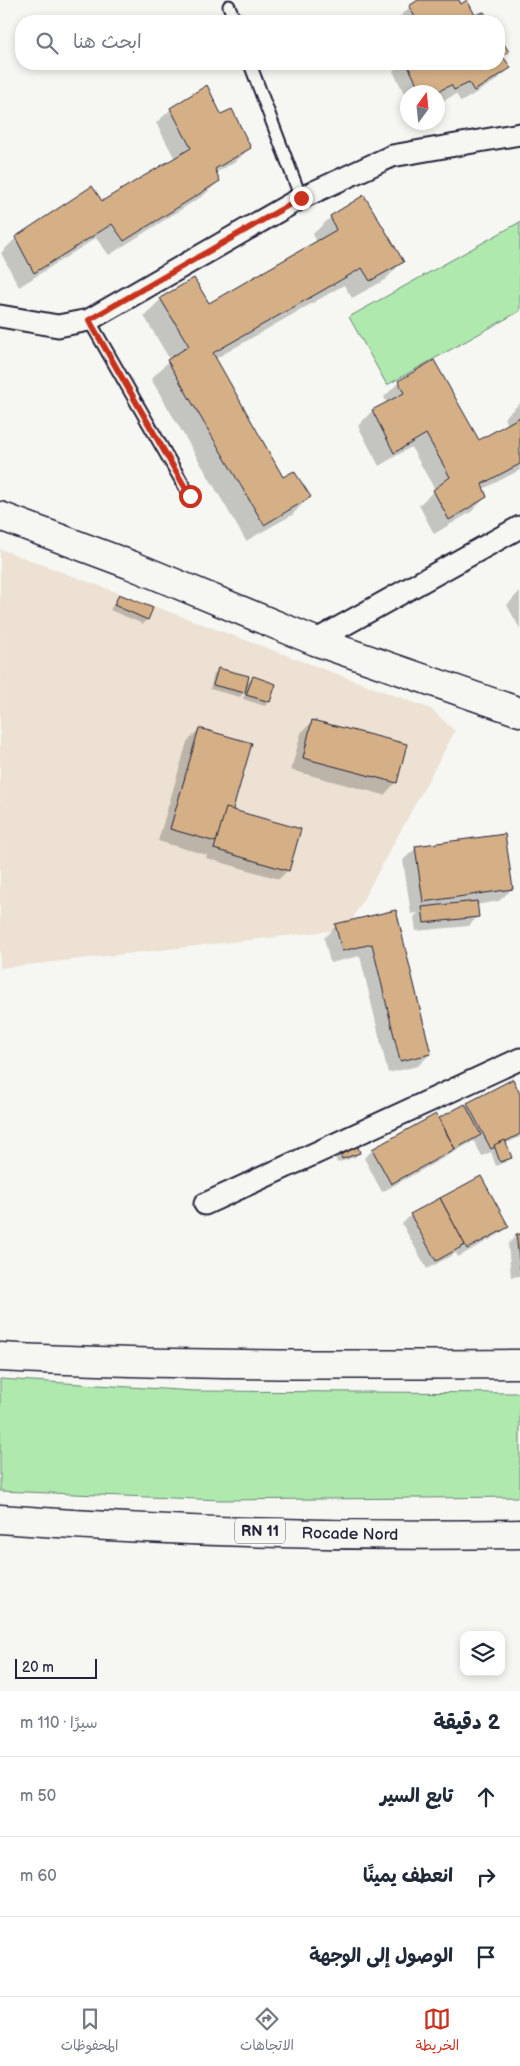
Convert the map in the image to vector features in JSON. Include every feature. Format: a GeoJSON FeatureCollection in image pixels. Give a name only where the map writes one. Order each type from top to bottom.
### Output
{"type":"FeatureCollection","features":[{"type":"Feature","properties":{"kind":"main road"},"geometry":{"type":"LineString","coordinates":[[0,516],[131,564],[315,641],[520,712]]}},
{"type":"Feature","properties":{"kind":"main road"},"geometry":{"type":"LineString","coordinates":[[0,1357],[306,1365],[520,1364]]}},
{"type":"Feature","properties":{"kind":"main road","name":"Rocade Nord"},"geometry":{"type":"LineString","coordinates":[[0,1519],[122,1529],[450,1535],[520,1534]]}},
{"type":"Feature","properties":{"kind":"street"},"geometry":{"type":"LineString","coordinates":[[0,316],[58,326],[89,320],[301,198],[392,156],[520,134]]}},
{"type":"Feature","properties":{"kind":"street"},"geometry":{"type":"LineString","coordinates":[[315,641],[520,527]]}},
{"type":"Feature","properties":{"kind":"street"},"geometry":{"type":"LineString","coordinates":[[205,1204],[520,1059]]}},
{"type":"Feature","properties":{"kind":"lane"},"geometry":{"type":"LineString","coordinates":[[229,6],[233,15]]}},
{"type":"Feature","properties":{"kind":"lane"},"geometry":{"type":"LineString","coordinates":[[252,70],[301,198]]}},
{"type":"Feature","properties":{"kind":"lane"},"geometry":{"type":"LineString","coordinates":[[89,320],[190,496]]}},
{"type":"Feature","properties":{"kind":"shaded area"},"geometry":{"type":"Polygon","coordinates":[[[0,549],[431,709],[455,731],[347,929],[0,968],[0,549]]]}},
{"type":"Feature","properties":{"kind":"green space"},"geometry":{"type":"Polygon","coordinates":[[[520,222],[520,311],[387,385],[349,317],[520,222]]]}},
{"type":"Feature","properties":{"kind":"green space"},"geometry":{"type":"Polygon","coordinates":[[[0,1379],[195,1391],[520,1393],[520,1497],[222,1500],[0,1491],[0,1379]]]}},
{"type":"Feature","properties":{"kind":"building"},"geometry":{"type":"Polygon","coordinates":[[[418,0],[459,0],[461,4],[467,0],[475,15],[414,15],[409,6],[418,0]]]}},
{"type":"Feature","properties":{"kind":"building"},"geometry":{"type":"Polygon","coordinates":[[[484,12],[486,15],[475,15],[484,12]]]}},
{"type":"Feature","properties":{"kind":"building"},"geometry":{"type":"Polygon","coordinates":[[[505,46],[509,52],[505,54],[505,46]]]}},
{"type":"Feature","properties":{"kind":"building"},"geometry":{"type":"Polygon","coordinates":[[[505,59],[511,68],[474,91],[469,83],[454,90],[451,85],[445,88],[445,85],[418,85],[410,70],[505,70],[505,59]]]}},
{"type":"Feature","properties":{"kind":"building"},"geometry":{"type":"Polygon","coordinates":[[[207,85],[221,114],[232,109],[251,148],[215,169],[220,181],[124,241],[112,224],[34,273],[15,237],[92,186],[102,201],[191,148],[170,108],[207,85]]]}},
{"type":"Feature","properties":{"kind":"building"},"geometry":{"type":"Polygon","coordinates":[[[364,195],[404,262],[370,281],[362,268],[213,353],[283,477],[294,471],[311,497],[264,525],[167,360],[189,346],[160,298],[194,278],[209,303],[336,230],[330,216],[364,195]]]}},
{"type":"Feature","properties":{"kind":"building"},"geometry":{"type":"Polygon","coordinates":[[[434,360],[479,440],[520,417],[520,464],[482,484],[487,497],[449,520],[433,490],[450,477],[426,434],[394,453],[372,410],[404,393],[398,381],[434,360]]]}},
{"type":"Feature","properties":{"kind":"building"},"geometry":{"type":"Polygon","coordinates":[[[119,594],[153,608],[148,620],[114,605],[119,594]]]}},
{"type":"Feature","properties":{"kind":"building"},"geometry":{"type":"Polygon","coordinates":[[[218,668],[249,676],[245,693],[213,685],[218,668]]]}},
{"type":"Feature","properties":{"kind":"building"},"geometry":{"type":"Polygon","coordinates":[[[253,676],[276,684],[270,702],[246,695],[253,676]]]}},
{"type":"Feature","properties":{"kind":"building"},"geometry":{"type":"Polygon","coordinates":[[[312,720],[407,744],[397,783],[303,758],[312,720]]]}},
{"type":"Feature","properties":{"kind":"building"},"geometry":{"type":"Polygon","coordinates":[[[199,728],[252,743],[223,844],[170,829],[199,728]]]}},
{"type":"Feature","properties":{"kind":"building"},"geometry":{"type":"Polygon","coordinates":[[[226,808],[301,829],[289,871],[214,849],[226,808]]]}},
{"type":"Feature","properties":{"kind":"building"},"geometry":{"type":"Polygon","coordinates":[[[505,834],[513,889],[423,902],[415,846],[505,834]]]}},
{"type":"Feature","properties":{"kind":"building"},"geometry":{"type":"Polygon","coordinates":[[[477,901],[479,917],[424,923],[422,907],[477,901]]]}},
{"type":"Feature","properties":{"kind":"building"},"geometry":{"type":"Polygon","coordinates":[[[396,910],[431,1054],[400,1061],[372,944],[342,951],[335,924],[396,910]]]}},
{"type":"Feature","properties":{"kind":"building"},"geometry":{"type":"Polygon","coordinates":[[[513,1079],[520,1094],[520,1134],[491,1149],[467,1103],[513,1079]]]}},
{"type":"Feature","properties":{"kind":"building"},"geometry":{"type":"Polygon","coordinates":[[[465,1104],[481,1135],[455,1149],[439,1118],[465,1104]]]}},
{"type":"Feature","properties":{"kind":"building"},"geometry":{"type":"Polygon","coordinates":[[[436,1114],[455,1149],[391,1184],[372,1149],[436,1114]]]}},
{"type":"Feature","properties":{"kind":"building"},"geometry":{"type":"Polygon","coordinates":[[[505,1140],[512,1158],[500,1162],[494,1145],[505,1140]]]}},
{"type":"Feature","properties":{"kind":"building"},"geometry":{"type":"Polygon","coordinates":[[[356,1141],[360,1153],[342,1159],[337,1147],[356,1141]]]}},
{"type":"Feature","properties":{"kind":"building"},"geometry":{"type":"Polygon","coordinates":[[[481,1176],[509,1227],[467,1249],[440,1198],[481,1176]]]}},
{"type":"Feature","properties":{"kind":"building"},"geometry":{"type":"Polygon","coordinates":[[[440,1198],[465,1245],[436,1261],[410,1214],[440,1198]]]}},
{"type":"Feature","properties":{"kind":"building"},"geometry":{"type":"Polygon","coordinates":[[[516,1234],[520,1234],[520,1268],[516,1234]]]}},
{"type":"Feature","properties":{"kind":"route"},"geometry":{"type":"LineString","coordinates":[[190,496],[89,320],[301,198]]}}]}
